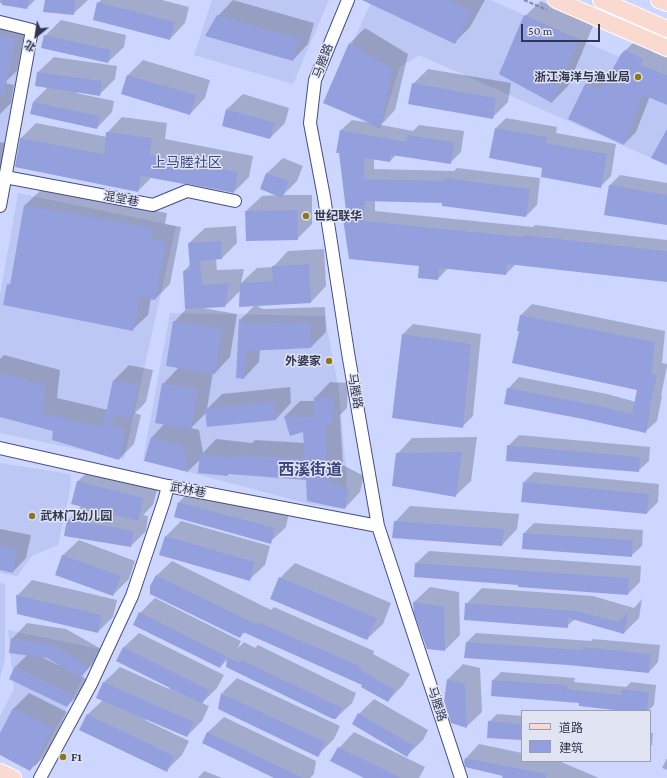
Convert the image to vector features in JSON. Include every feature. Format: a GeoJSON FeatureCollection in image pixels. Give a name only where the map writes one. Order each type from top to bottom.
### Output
{"type":"FeatureCollection","features":[{"type":"Feature","properties":{"kind":"main road"},"geometry":{"type":"LineString","coordinates":[[556,0],[667,48]]}},
{"type":"Feature","properties":{"kind":"main road"},"geometry":{"type":"LineString","coordinates":[[601,0],[667,29]]}},
{"type":"Feature","properties":{"kind":"main road"},"geometry":{"type":"LineString","coordinates":[[660,0],[667,3]]}},
{"type":"Feature","properties":{"kind":"main road"},"geometry":{"type":"LineString","coordinates":[[0,772],[13,778]]}},
{"type":"Feature","properties":{"kind":"street","name":"马塍路"},"geometry":{"type":"LineString","coordinates":[[348,0],[315,80],[310,123],[324,197],[348,353],[378,526],[461,778]]}},
{"type":"Feature","properties":{"kind":"street"},"geometry":{"type":"LineString","coordinates":[[0,22],[32,30],[0,206]]}},
{"type":"Feature","properties":{"kind":"street","name":"混堂巷"},"geometry":{"type":"LineString","coordinates":[[5,177],[153,205],[187,191],[235,201]]}},
{"type":"Feature","properties":{"kind":"street","name":"武林巷"},"geometry":{"type":"LineString","coordinates":[[0,448],[168,486],[378,526]]}},
{"type":"Feature","properties":{"kind":"street"},"geometry":{"type":"LineString","coordinates":[[40,778],[91,684],[132,596],[168,486]]}},
{"type":"Feature","properties":{"kind":"shaded area"},"geometry":{"type":"Polygon","coordinates":[[[212,0],[329,0],[293,84],[194,55],[212,0]]]}},
{"type":"Feature","properties":{"kind":"shaded area"},"geometry":{"type":"Polygon","coordinates":[[[372,0],[490,0],[667,78],[667,165],[419,55],[400,67],[380,129],[326,103],[372,0]]]}},
{"type":"Feature","properties":{"kind":"shaded area"},"geometry":{"type":"Polygon","coordinates":[[[0,27],[27,33],[8,160],[0,166],[0,27]]]}},
{"type":"Feature","properties":{"kind":"shaded area"},"geometry":{"type":"Polygon","coordinates":[[[18,193],[176,226],[124,459],[0,433],[0,295],[18,193]]]}},
{"type":"Feature","properties":{"kind":"shaded area"},"geometry":{"type":"Polygon","coordinates":[[[170,313],[325,316],[339,391],[347,481],[345,509],[313,505],[143,460],[170,313]]]}},
{"type":"Feature","properties":{"kind":"shaded area","name":"武林门幼儿园"},"geometry":{"type":"Polygon","coordinates":[[[0,463],[70,474],[71,486],[58,545],[32,556],[17,576],[0,573],[0,463]]]}},
{"type":"Feature","properties":{"kind":"shaded area"},"geometry":{"type":"Polygon","coordinates":[[[0,583],[5,584],[5,660],[0,678],[0,583]]]}},
{"type":"Feature","properties":{"kind":"shaded area"},"geometry":{"type":"Polygon","coordinates":[[[8,630],[99,649],[36,766],[0,752],[0,716],[14,689],[8,630]]]}},
{"type":"Feature","properties":{"kind":"building"},"geometry":{"type":"Polygon","coordinates":[[[2,0],[29,0],[27,9],[2,5],[2,0]]]}},
{"type":"Feature","properties":{"kind":"building"},"geometry":{"type":"Polygon","coordinates":[[[45,0],[75,0],[74,15],[43,12],[45,0]]]}},
{"type":"Feature","properties":{"kind":"building"},"geometry":{"type":"Polygon","coordinates":[[[362,0],[448,0],[473,12],[455,44],[362,0]]]}},
{"type":"Feature","properties":{"kind":"building"},"geometry":{"type":"Polygon","coordinates":[[[97,2],[175,22],[170,40],[93,20],[97,2]]]}},
{"type":"Feature","properties":{"kind":"building"},"geometry":{"type":"Polygon","coordinates":[[[217,15],[300,39],[293,61],[205,36],[217,15]]]}},
{"type":"Feature","properties":{"kind":"building"},"geometry":{"type":"Polygon","coordinates":[[[524,15],[578,41],[552,103],[499,74],[524,15]]]}},
{"type":"Feature","properties":{"kind":"building"},"geometry":{"type":"Polygon","coordinates":[[[44,35],[111,50],[108,63],[41,48],[44,35]]]}},
{"type":"Feature","properties":{"kind":"building"},"geometry":{"type":"Polygon","coordinates":[[[0,36],[15,39],[4,96],[0,96],[0,36]]]}},
{"type":"Feature","properties":{"kind":"building"},"geometry":{"type":"Polygon","coordinates":[[[349,43],[393,69],[380,127],[323,103],[349,43]]]}},
{"type":"Feature","properties":{"kind":"building"},"geometry":{"type":"Polygon","coordinates":[[[625,50],[643,59],[641,65],[667,75],[667,105],[643,95],[624,145],[568,119],[585,84],[601,90],[621,54],[625,50]]]}},
{"type":"Feature","properties":{"kind":"building"},"geometry":{"type":"Polygon","coordinates":[[[37,72],[102,81],[100,96],[35,86],[37,72]]]}},
{"type":"Feature","properties":{"kind":"building"},"geometry":{"type":"Polygon","coordinates":[[[127,75],[196,95],[190,115],[121,94],[127,75]]]}},
{"type":"Feature","properties":{"kind":"building"},"geometry":{"type":"Polygon","coordinates":[[[412,83],[496,98],[493,119],[408,104],[412,83]]]}},
{"type":"Feature","properties":{"kind":"building"},"geometry":{"type":"Polygon","coordinates":[[[33,102],[100,116],[97,129],[30,114],[33,102]]]}},
{"type":"Feature","properties":{"kind":"building"},"geometry":{"type":"Polygon","coordinates":[[[226,109],[275,123],[270,139],[222,126],[226,109]]]}},
{"type":"Feature","properties":{"kind":"building"},"geometry":{"type":"Polygon","coordinates":[[[495,128],[547,137],[546,143],[607,154],[601,188],[541,177],[542,168],[489,158],[495,128]]]}},
{"type":"Feature","properties":{"kind":"building"},"geometry":{"type":"Polygon","coordinates":[[[667,129],[667,165],[651,158],[667,129]]]}},
{"type":"Feature","properties":{"kind":"building"},"geometry":{"type":"Polygon","coordinates":[[[340,130],[406,142],[408,135],[454,142],[451,164],[391,155],[390,162],[364,158],[364,179],[445,181],[445,178],[530,189],[526,217],[442,206],[442,203],[365,201],[364,221],[523,237],[523,235],[667,251],[667,282],[507,264],[506,275],[439,268],[438,280],[418,278],[419,266],[349,259],[343,219],[347,219],[339,153],[336,153],[340,130]]]}},
{"type":"Feature","properties":{"kind":"building"},"geometry":{"type":"Polygon","coordinates":[[[106,132],[152,138],[150,155],[238,172],[234,193],[141,176],[138,192],[15,167],[20,138],[104,154],[106,132]]]}},
{"type":"Feature","properties":{"kind":"building"},"geometry":{"type":"Polygon","coordinates":[[[266,173],[289,181],[282,198],[260,189],[266,173]]]}},
{"type":"Feature","properties":{"kind":"building"},"geometry":{"type":"Polygon","coordinates":[[[609,185],[667,195],[667,225],[604,215],[609,185]]]}},
{"type":"Feature","properties":{"kind":"building"},"geometry":{"type":"Polygon","coordinates":[[[24,205],[153,228],[151,239],[166,242],[155,300],[140,297],[133,331],[3,305],[7,284],[10,285],[24,205]]]}},
{"type":"Feature","properties":{"kind":"building"},"geometry":{"type":"Polygon","coordinates":[[[297,210],[298,240],[246,241],[245,211],[297,210]]]}},
{"type":"Feature","properties":{"kind":"building"},"geometry":{"type":"Polygon","coordinates":[[[221,241],[222,259],[200,261],[202,285],[229,283],[225,307],[185,309],[183,271],[190,270],[188,243],[221,241]]]}},
{"type":"Feature","properties":{"kind":"building"},"geometry":{"type":"Polygon","coordinates":[[[309,264],[311,303],[239,307],[240,283],[273,281],[272,266],[309,264]]]}},
{"type":"Feature","properties":{"kind":"building"},"geometry":{"type":"Polygon","coordinates":[[[520,315],[655,342],[652,374],[657,375],[646,433],[504,404],[507,388],[595,405],[632,414],[637,390],[512,363],[519,331],[517,331],[520,315]]]}},
{"type":"Feature","properties":{"kind":"building"},"geometry":{"type":"Polygon","coordinates":[[[239,319],[247,324],[310,322],[311,348],[246,351],[244,379],[236,378],[239,319]]]}},
{"type":"Feature","properties":{"kind":"building"},"geometry":{"type":"Polygon","coordinates":[[[173,321],[222,329],[215,374],[166,366],[173,321]]]}},
{"type":"Feature","properties":{"kind":"building"},"geometry":{"type":"Polygon","coordinates":[[[402,334],[471,344],[463,428],[392,418],[402,334]]]}},
{"type":"Feature","properties":{"kind":"building"},"geometry":{"type":"Polygon","coordinates":[[[0,373],[45,385],[42,413],[103,427],[113,380],[138,385],[131,418],[114,416],[112,426],[126,430],[119,460],[52,440],[53,431],[0,417],[0,373]]]}},
{"type":"Feature","properties":{"kind":"building"},"geometry":{"type":"Polygon","coordinates":[[[162,383],[198,389],[191,429],[155,423],[162,383]]]}},
{"type":"Feature","properties":{"kind":"building"},"geometry":{"type":"Polygon","coordinates":[[[314,397],[333,398],[332,424],[325,426],[328,480],[349,491],[345,509],[307,501],[306,480],[198,473],[200,454],[238,458],[238,455],[305,459],[303,432],[290,436],[284,416],[313,417],[314,397]]]}},
{"type":"Feature","properties":{"kind":"building"},"geometry":{"type":"Polygon","coordinates":[[[274,401],[276,420],[207,427],[205,409],[274,401]]]}},
{"type":"Feature","properties":{"kind":"building"},"geometry":{"type":"Polygon","coordinates":[[[151,437],[184,446],[188,472],[144,461],[151,437]]]}},
{"type":"Feature","properties":{"kind":"building"},"geometry":{"type":"Polygon","coordinates":[[[507,445],[640,457],[639,472],[506,461],[507,445]]]}},
{"type":"Feature","properties":{"kind":"building"},"geometry":{"type":"Polygon","coordinates":[[[462,452],[456,497],[392,486],[396,453],[462,452]]]}},
{"type":"Feature","properties":{"kind":"building"},"geometry":{"type":"Polygon","coordinates":[[[77,481],[144,498],[138,521],[71,504],[77,481]]]}},
{"type":"Feature","properties":{"kind":"building"},"geometry":{"type":"Polygon","coordinates":[[[523,482],[649,494],[647,514],[521,502],[523,482]]]}},
{"type":"Feature","properties":{"kind":"building"},"geometry":{"type":"Polygon","coordinates":[[[178,502],[275,528],[271,544],[174,517],[178,502]]]}},
{"type":"Feature","properties":{"kind":"building"},"geometry":{"type":"Polygon","coordinates":[[[67,519],[134,531],[131,547],[64,536],[67,519]]]}},
{"type":"Feature","properties":{"kind":"building"},"geometry":{"type":"Polygon","coordinates":[[[394,521],[504,529],[502,546],[392,538],[394,521]]]}},
{"type":"Feature","properties":{"kind":"building"},"geometry":{"type":"Polygon","coordinates":[[[523,533],[633,540],[632,557],[522,549],[523,533]]]}},
{"type":"Feature","properties":{"kind":"building"},"geometry":{"type":"Polygon","coordinates":[[[165,536],[255,562],[250,581],[159,555],[165,536]]]}},
{"type":"Feature","properties":{"kind":"building"},"geometry":{"type":"Polygon","coordinates":[[[0,545],[17,548],[13,573],[0,570],[0,545]]]}},
{"type":"Feature","properties":{"kind":"building"},"geometry":{"type":"Polygon","coordinates":[[[62,555],[121,576],[113,596],[55,575],[62,555]]]}},
{"type":"Feature","properties":{"kind":"building"},"geometry":{"type":"Polygon","coordinates":[[[415,563],[629,578],[628,595],[518,587],[518,585],[414,577],[415,563]]]}},
{"type":"Feature","properties":{"kind":"building"},"geometry":{"type":"Polygon","coordinates":[[[156,575],[257,625],[258,622],[360,666],[359,669],[395,690],[388,702],[361,687],[362,685],[243,632],[240,638],[150,594],[150,586],[156,575]]]}},
{"type":"Feature","properties":{"kind":"building"},"geometry":{"type":"Polygon","coordinates":[[[279,577],[377,618],[367,640],[270,599],[279,577]]]}},
{"type":"Feature","properties":{"kind":"building"},"geometry":{"type":"Polygon","coordinates":[[[16,595],[102,615],[98,633],[17,614],[16,595]]]}},
{"type":"Feature","properties":{"kind":"building"},"geometry":{"type":"Polygon","coordinates":[[[413,602],[444,607],[445,651],[427,649],[414,613],[413,602]]]}},
{"type":"Feature","properties":{"kind":"building"},"geometry":{"type":"Polygon","coordinates":[[[465,603],[577,611],[618,622],[628,612],[624,634],[568,618],[568,628],[464,620],[465,603]]]}},
{"type":"Feature","properties":{"kind":"building"},"geometry":{"type":"Polygon","coordinates":[[[139,612],[226,656],[220,668],[133,625],[139,612]]]}},
{"type":"Feature","properties":{"kind":"building"},"geometry":{"type":"Polygon","coordinates":[[[11,638],[51,644],[88,666],[81,678],[47,658],[9,653],[11,638]]]}},
{"type":"Feature","properties":{"kind":"building"},"geometry":{"type":"Polygon","coordinates":[[[466,642],[583,650],[583,647],[651,654],[649,673],[568,665],[464,658],[466,642]]]}},
{"type":"Feature","properties":{"kind":"building"},"geometry":{"type":"Polygon","coordinates":[[[123,647],[209,690],[202,704],[116,661],[123,647]]]}},
{"type":"Feature","properties":{"kind":"building"},"geometry":{"type":"Polygon","coordinates":[[[227,657],[240,663],[242,660],[342,708],[336,719],[333,719],[226,667],[227,657]]]}},
{"type":"Feature","properties":{"kind":"building"},"geometry":{"type":"Polygon","coordinates":[[[15,666],[73,695],[67,707],[9,679],[15,666]]]}},
{"type":"Feature","properties":{"kind":"building"},"geometry":{"type":"Polygon","coordinates":[[[447,679],[465,684],[467,728],[451,723],[444,702],[447,679]]]}},
{"type":"Feature","properties":{"kind":"building"},"geometry":{"type":"Polygon","coordinates":[[[492,680],[567,685],[567,689],[621,695],[622,689],[649,692],[647,710],[614,710],[579,706],[579,703],[491,696],[492,680]]]}},
{"type":"Feature","properties":{"kind":"building"},"geometry":{"type":"Polygon","coordinates":[[[103,682],[194,722],[187,737],[96,698],[103,682]]]}},
{"type":"Feature","properties":{"kind":"building"},"geometry":{"type":"Polygon","coordinates":[[[221,693],[325,742],[319,756],[318,757],[218,709],[221,693]]]}},
{"type":"Feature","properties":{"kind":"building"},"geometry":{"type":"Polygon","coordinates":[[[13,708],[53,728],[30,771],[0,755],[0,733],[13,708]]]}},
{"type":"Feature","properties":{"kind":"building"},"geometry":{"type":"Polygon","coordinates":[[[358,713],[414,746],[407,757],[352,724],[358,713]]]}},
{"type":"Feature","properties":{"kind":"building"},"geometry":{"type":"Polygon","coordinates":[[[87,714],[174,756],[167,772],[79,730],[87,714]]]}},
{"type":"Feature","properties":{"kind":"building"},"geometry":{"type":"Polygon","coordinates":[[[488,721],[521,724],[521,740],[487,738],[488,721]]]}},
{"type":"Feature","properties":{"kind":"building"},"geometry":{"type":"Polygon","coordinates":[[[207,732],[303,778],[274,778],[202,743],[207,732]]]}},
{"type":"Feature","properties":{"kind":"building"},"geometry":{"type":"Polygon","coordinates":[[[338,747],[401,778],[364,778],[330,761],[338,747]]]}},
{"type":"Feature","properties":{"kind":"building"},"geometry":{"type":"Polygon","coordinates":[[[465,758],[547,774],[546,778],[502,778],[503,776],[465,767],[465,758]]]}},
{"type":"Feature","properties":{"kind":"place","name":"浙江海洋与渔业局"},"geometry":{"type":"Point","coordinates":[638,77]}},
{"type":"Feature","properties":{"kind":"place","name":"世纪联华"},"geometry":{"type":"Point","coordinates":[306,216]}},
{"type":"Feature","properties":{"kind":"place","name":"外婆家"},"geometry":{"type":"Point","coordinates":[329,361]}},
{"type":"Feature","properties":{"kind":"place","name":"武林门幼儿园"},"geometry":{"type":"Point","coordinates":[32,516]}},
{"type":"Feature","properties":{"kind":"place","name":"F1"},"geometry":{"type":"Point","coordinates":[63,757]}},
{"type":"Feature","properties":{"kind":"district","name":"上马塍社区"},"geometry":{"type":"Point","coordinates":[187,163]}},
{"type":"Feature","properties":{"kind":"district","name":"西溪街道"},"geometry":{"type":"Point","coordinates":[310,470]}}]}
